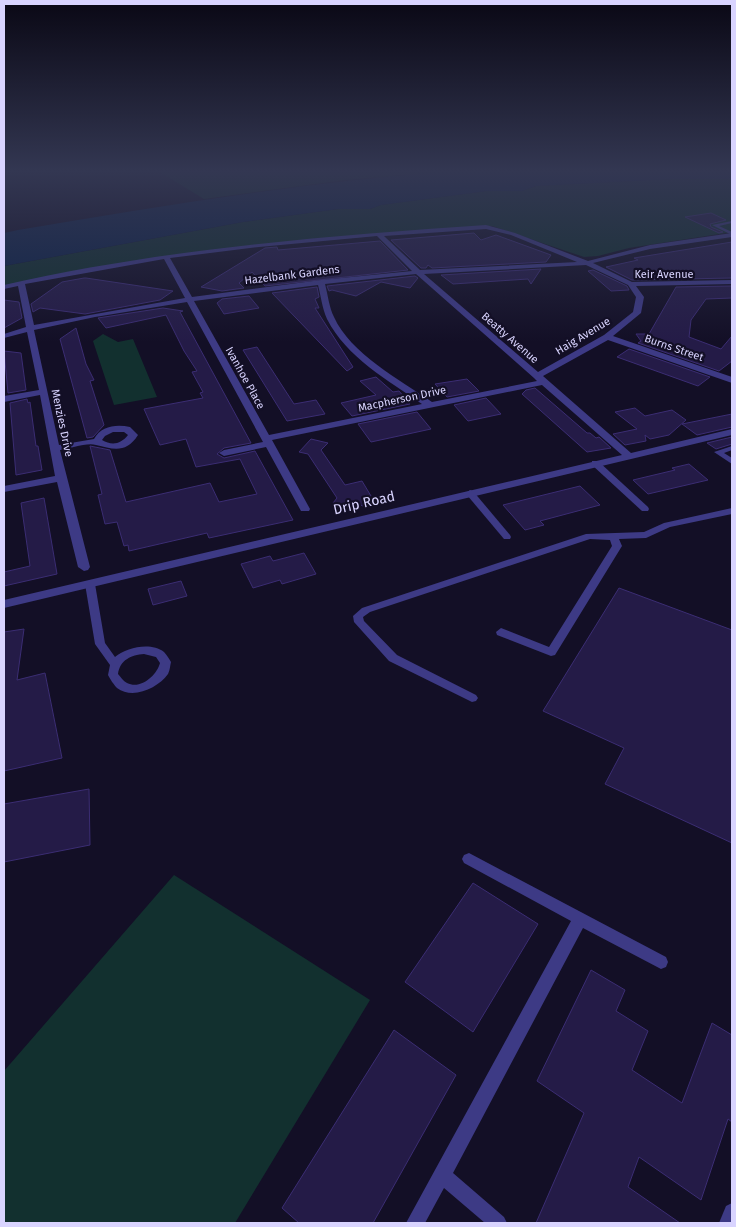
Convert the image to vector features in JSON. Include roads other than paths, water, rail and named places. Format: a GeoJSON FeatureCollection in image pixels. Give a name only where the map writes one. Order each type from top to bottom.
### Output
{"type":"FeatureCollection","features":[{"type":"Feature","properties":{"kind":"street","name":"Keir Avenue"},"geometry":{"type":"LineString","coordinates":[[4,287],[123,263],[166,257],[287,243],[469,228]]}},
{"type":"Feature","properties":{"kind":"street","name":"Keir Avenue"},"geometry":{"type":"LineString","coordinates":[[492,228],[504,231],[587,263],[631,284],[732,282]]}},
{"type":"Feature","properties":{"kind":"street","name":"Hazelbank Gardens"},"geometry":{"type":"LineString","coordinates":[[4,336],[32,328],[189,300],[321,282],[418,272],[587,263],[650,248],[732,234]]}},
{"type":"Feature","properties":{"kind":"street","name":"Beatty Avenue"},"geometry":{"type":"LineString","coordinates":[[379,235],[418,272],[628,455]]}},
{"type":"Feature","properties":{"kind":"street","name":"Ivanhoe Place"},"geometry":{"type":"LineString","coordinates":[[166,257],[305,509]]}},
{"type":"Feature","properties":{"kind":"street"},"geometry":{"type":"LineString","coordinates":[[321,282],[331,318],[346,341],[396,382],[429,404]]}},
{"type":"Feature","properties":{"kind":"street","name":"Menzies Drive"},"geometry":{"type":"LineString","coordinates":[[21,283],[32,328],[61,478],[84,567]]}},
{"type":"Feature","properties":{"kind":"street","name":"Haig Avenue"},"geometry":{"type":"LineString","coordinates":[[540,379],[608,337],[637,313],[640,297],[631,284]]}},
{"type":"Feature","properties":{"kind":"street","name":"Burns Street"},"geometry":{"type":"LineString","coordinates":[[608,337],[730,377]]}},
{"type":"Feature","properties":{"kind":"street","name":"Macpherson Drive"},"geometry":{"type":"LineString","coordinates":[[224,452],[540,379]]}},
{"type":"Feature","properties":{"kind":"street"},"geometry":{"type":"LineString","coordinates":[[4,399],[43,392]]}},
{"type":"Feature","properties":{"kind":"street","name":"Drip Road"},"geometry":{"type":"LineString","coordinates":[[4,604],[594,463],[732,432]]}},
{"type":"Feature","properties":{"kind":"street"},"geometry":{"type":"LineString","coordinates":[[56,448],[98,440]]}},
{"type":"Feature","properties":{"kind":"street"},"geometry":{"type":"LineString","coordinates":[[4,489],[61,478]]}},
{"type":"Feature","properties":{"kind":"lane"},"geometry":{"type":"LineString","coordinates":[[721,228],[732,234]]}},
{"type":"Feature","properties":{"kind":"lane"},"geometry":{"type":"LineString","coordinates":[[732,448],[718,452],[732,462]]}},
{"type":"Feature","properties":{"kind":"lane"},"geometry":{"type":"LineString","coordinates":[[594,463],[645,509]]}},
{"type":"Feature","properties":{"kind":"lane"},"geometry":{"type":"LineString","coordinates":[[470,493],[507,537]]}},
{"type":"Feature","properties":{"kind":"lane"},"geometry":{"type":"LineString","coordinates":[[472,698],[393,658],[358,622],[358,616],[366,610],[589,536],[646,535],[666,525],[732,511]]}},
{"type":"Feature","properties":{"kind":"lane"},"geometry":{"type":"LineString","coordinates":[[501,632],[552,652],[617,546],[614,537]]}},
{"type":"Feature","properties":{"kind":"lane"},"geometry":{"type":"LineString","coordinates":[[90,584],[100,644],[115,664]]}},
{"type":"Feature","properties":{"kind":"lane"},"geometry":{"type":"LineString","coordinates":[[144,650],[159,653],[166,663],[162,675],[157,680],[150,684],[133,688],[119,684],[115,680],[112,675],[115,664],[127,654],[144,650]]}},
{"type":"Feature","properties":{"kind":"lane"},"geometry":{"type":"LineString","coordinates":[[469,859],[661,962]]}},
{"type":"Feature","properties":{"kind":"lane"},"geometry":{"type":"LineString","coordinates":[[415,1223],[580,919]]}},
{"type":"Feature","properties":{"kind":"lane"},"geometry":{"type":"LineString","coordinates":[[442,1175],[498,1223]]}},
{"type":"Feature","properties":{"kind":"lane"},"geometry":{"type":"LineString","coordinates":[[728,1223],[732,1212]]}},
{"type":"Feature","properties":{"kind":"water"},"geometry":{"type":"Polygon","coordinates":[[[28,228],[209,228],[4,266],[4,233],[28,228]]]}}]}
